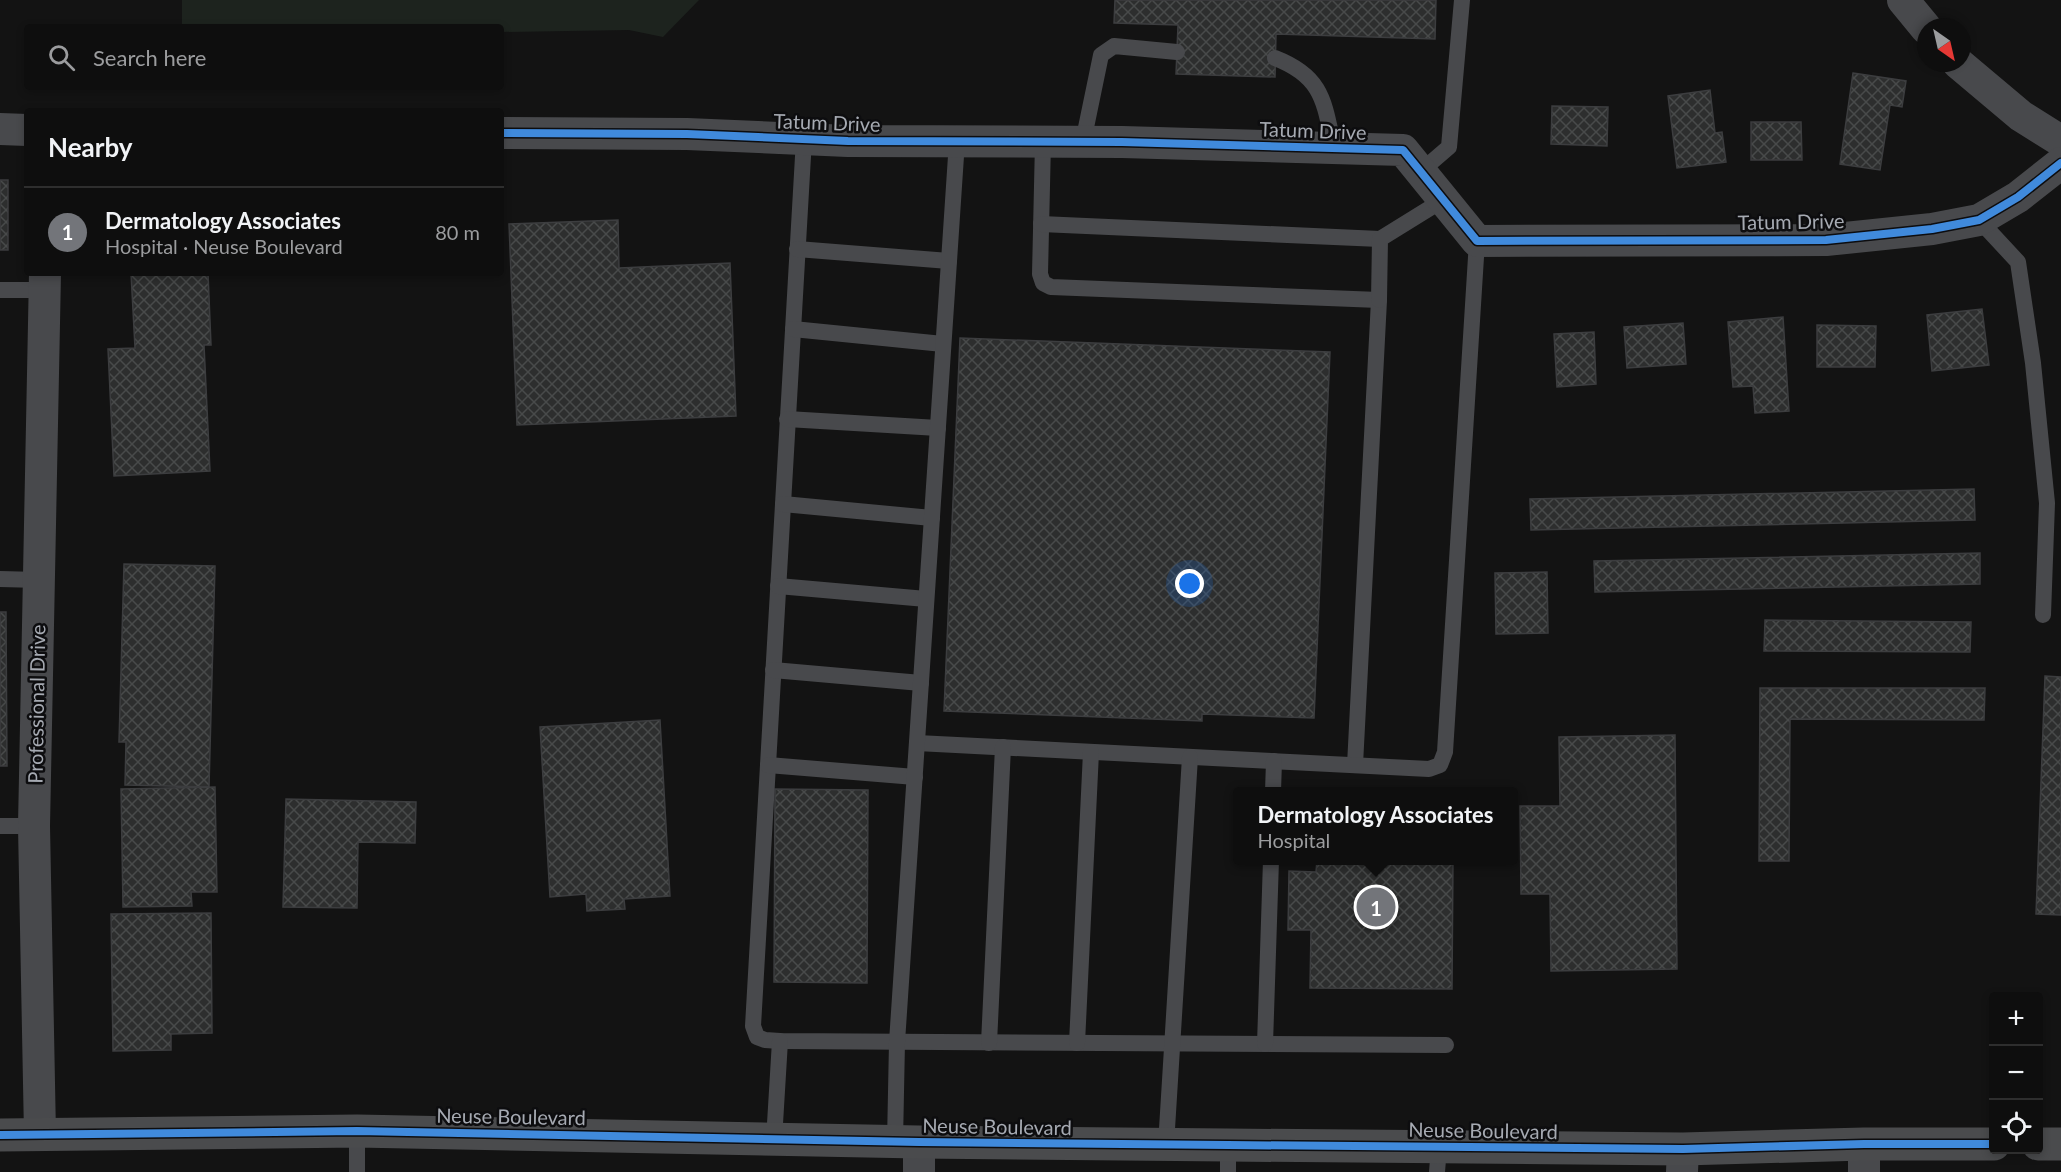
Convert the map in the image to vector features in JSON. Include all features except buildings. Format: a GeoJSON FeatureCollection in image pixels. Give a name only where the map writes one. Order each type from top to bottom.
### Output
{"type":"FeatureCollection","features":[{"type":"Feature","properties":{"kind":"main road","name":"Neuse Boulevard"},"geometry":{"type":"LineString","coordinates":[[0,1135],[357,1131],[774,1140],[911,1152],[1166,1145],[1228,1159],[1864,1158],[1989,1145]]}},
{"type":"Feature","properties":{"kind":"main road"},"geometry":{"type":"LineString","coordinates":[[2043,1144],[2061,1144]]}},
{"type":"Feature","properties":{"kind":"street"},"geometry":{"type":"LineString","coordinates":[[1903,0],[1918,18]]}},
{"type":"Feature","properties":{"kind":"street"},"geometry":{"type":"LineString","coordinates":[[1969,72],[2021,116],[2061,141]]}},
{"type":"Feature","properties":{"kind":"street"},"geometry":{"type":"LineString","coordinates":[[0,129],[24,130]]}},
{"type":"Feature","properties":{"kind":"street","name":"Tatum Drive"},"geometry":{"type":"LineString","coordinates":[[504,133],[687,134],[804,140],[1083,142],[1403,150],[1476,241],[1826,240],[1932,229],[1979,220],[2018,197],[2061,163]]}},
{"type":"Feature","properties":{"kind":"street","name":"Professional Drive"},"geometry":{"type":"LineString","coordinates":[[40,1134],[34,826],[45,281]]}},
{"type":"Feature","properties":{"kind":"lane"},"geometry":{"type":"LineString","coordinates":[[1420,172],[1449,147],[1462,0]]}},
{"type":"Feature","properties":{"kind":"lane"},"geometry":{"type":"LineString","coordinates":[[1083,142],[1101,55],[1114,46],[1177,52]]}},
{"type":"Feature","properties":{"kind":"lane"},"geometry":{"type":"LineString","coordinates":[[1275,58],[1294,65],[1311,79],[1322,94],[1334,148]]}},
{"type":"Feature","properties":{"kind":"lane"},"geometry":{"type":"LineString","coordinates":[[804,140],[753,1026],[757,1037],[780,1041],[1446,1045]]}},
{"type":"Feature","properties":{"kind":"lane"},"geometry":{"type":"LineString","coordinates":[[911,1152],[897,1042],[957,141]]}},
{"type":"Feature","properties":{"kind":"lane"},"geometry":{"type":"LineString","coordinates":[[1043,142],[1040,274],[1043,283],[1052,287],[1379,300]]}},
{"type":"Feature","properties":{"kind":"lane"},"geometry":{"type":"LineString","coordinates":[[1041,224],[1380,239],[1443,200]]}},
{"type":"Feature","properties":{"kind":"lane"},"geometry":{"type":"LineString","coordinates":[[1979,220],[2018,262],[2033,363],[2047,503],[2043,615]]}},
{"type":"Feature","properties":{"kind":"lane"},"geometry":{"type":"LineString","coordinates":[[1355,765],[1379,300],[1380,239]]}},
{"type":"Feature","properties":{"kind":"lane"},"geometry":{"type":"LineString","coordinates":[[917,743],[1355,765],[1429,768],[1440,765],[1444,752],[1476,241]]}},
{"type":"Feature","properties":{"kind":"lane"},"geometry":{"type":"LineString","coordinates":[[797,249],[949,261]]}},
{"type":"Feature","properties":{"kind":"lane"},"geometry":{"type":"LineString","coordinates":[[0,290],[45,281]]}},
{"type":"Feature","properties":{"kind":"lane"},"geometry":{"type":"LineString","coordinates":[[793,329],[943,344]]}},
{"type":"Feature","properties":{"kind":"lane"},"geometry":{"type":"LineString","coordinates":[[787,419],[938,428]]}},
{"type":"Feature","properties":{"kind":"lane"},"geometry":{"type":"LineString","coordinates":[[783,504],[932,518]]}},
{"type":"Feature","properties":{"kind":"lane"},"geometry":{"type":"LineString","coordinates":[[0,579],[39,580]]}},
{"type":"Feature","properties":{"kind":"lane"},"geometry":{"type":"LineString","coordinates":[[778,586],[926,599]]}},
{"type":"Feature","properties":{"kind":"lane"},"geometry":{"type":"LineString","coordinates":[[773,670],[921,683]]}},
{"type":"Feature","properties":{"kind":"lane"},"geometry":{"type":"LineString","coordinates":[[989,1043],[1003,747]]}},
{"type":"Feature","properties":{"kind":"lane"},"geometry":{"type":"LineString","coordinates":[[1077,1043],[1091,752]]}},
{"type":"Feature","properties":{"kind":"lane"},"geometry":{"type":"LineString","coordinates":[[1166,1145],[1190,757]]}},
{"type":"Feature","properties":{"kind":"lane"},"geometry":{"type":"LineString","coordinates":[[1273,787],[1274,761]]}},
{"type":"Feature","properties":{"kind":"lane"},"geometry":{"type":"LineString","coordinates":[[768,765],[915,777]]}},
{"type":"Feature","properties":{"kind":"lane"},"geometry":{"type":"LineString","coordinates":[[0,826],[34,826]]}},
{"type":"Feature","properties":{"kind":"lane"},"geometry":{"type":"LineString","coordinates":[[1265,1044],[1271,865]]}},
{"type":"Feature","properties":{"kind":"lane"},"geometry":{"type":"LineString","coordinates":[[774,1140],[780,1041]]}},
{"type":"Feature","properties":{"kind":"lane"},"geometry":{"type":"LineString","coordinates":[[357,1131],[357,1172]]}},
{"type":"Feature","properties":{"kind":"shaded area"},"geometry":{"type":"Polygon","coordinates":[[[182,0],[699,0],[663,37],[629,30],[504,32],[504,24],[182,24],[182,0]]]}},
{"type":"Feature","properties":{"kind":"cycle path"},"geometry":{"type":"LineString","coordinates":[[504,133],[687,134],[848,141],[1122,142],[1403,150],[1477,241],[1826,240],[1932,229],[1979,220],[2018,197],[2061,163]]}},
{"type":"Feature","properties":{"kind":"cycle path"},"geometry":{"type":"LineString","coordinates":[[0,1135],[357,1131],[919,1142],[1683,1149],[1864,1144],[1989,1144]]}},
{"type":"Feature","properties":{"kind":"place","name":"Dermatology Associates"},"geometry":{"type":"Point","coordinates":[1376,907]}}]}
